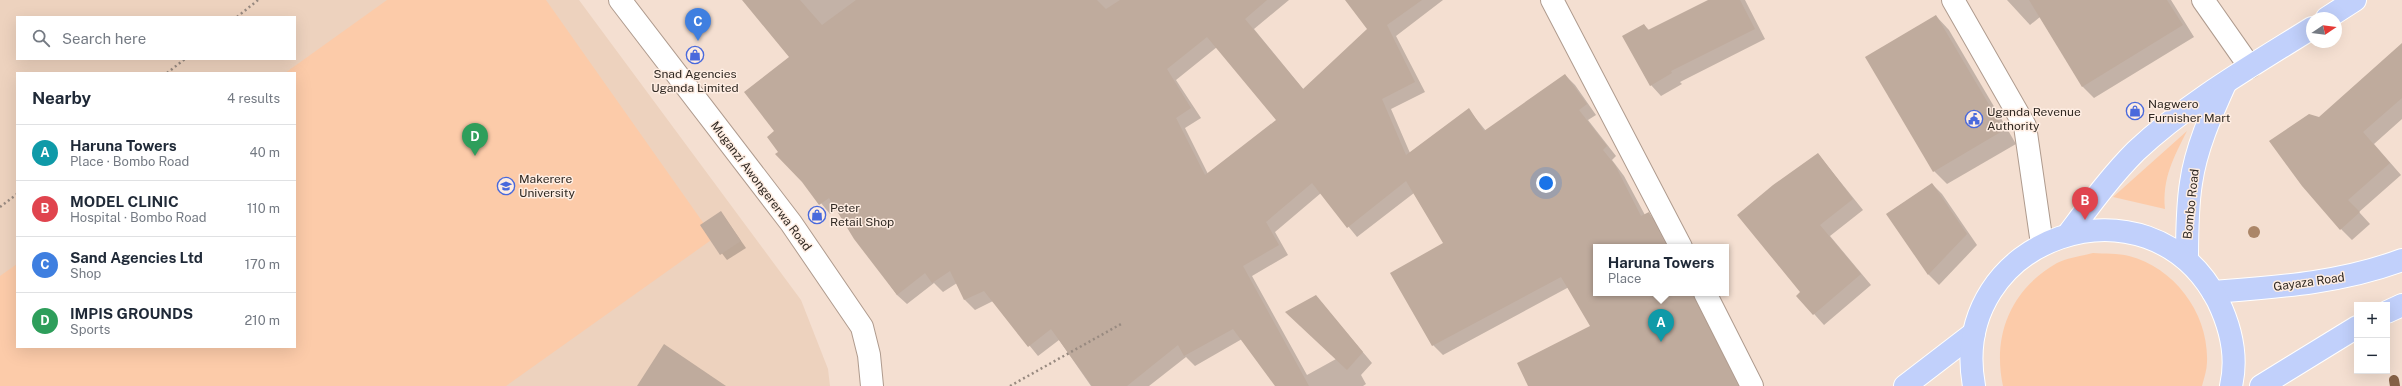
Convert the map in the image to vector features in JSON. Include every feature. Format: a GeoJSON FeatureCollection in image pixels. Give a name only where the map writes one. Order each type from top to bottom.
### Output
{"type":"FeatureCollection","features":[{"type":"Feature","properties":{"kind":"main road"},"geometry":{"type":"LineString","coordinates":[[2336,12],[2355,0]]}},
{"type":"Feature","properties":{"kind":"main road"},"geometry":{"type":"LineString","coordinates":[[2069,233],[2103,188],[2137,151],[2164,128],[2226,83],[2306,32]]}},
{"type":"Feature","properties":{"kind":"main road","name":"Bombo Road"},"geometry":{"type":"LineString","coordinates":[[2187,260],[2191,181],[2203,139],[2226,83]]}},
{"type":"Feature","properties":{"kind":"main road"},"geometry":{"type":"LineString","coordinates":[[1974,386],[1971,354],[1974,333],[1983,306],[1998,281],[2018,260],[2042,244],[2069,233],[2110,229],[2151,238],[2187,260],[2204,276],[2228,322],[2234,349],[2232,386]]}},
{"type":"Feature","properties":{"kind":"main road","name":"Gayaza Road"},"geometry":{"type":"LineString","coordinates":[[2213,292],[2319,282],[2352,275],[2402,260]]}},
{"type":"Feature","properties":{"kind":"main road"},"geometry":{"type":"LineString","coordinates":[[2390,311],[2402,305]]}},
{"type":"Feature","properties":{"kind":"main road"},"geometry":{"type":"LineString","coordinates":[[2261,386],[2354,329]]}},
{"type":"Feature","properties":{"kind":"main road"},"geometry":{"type":"LineString","coordinates":[[1905,386],[1974,333]]}},
{"type":"Feature","properties":{"kind":"street","name":"Muganzi Awongererwa Road"},"geometry":{"type":"LineString","coordinates":[[620,0],[791,223],[862,327],[869,355],[872,386]]}},
{"type":"Feature","properties":{"kind":"street"},"geometry":{"type":"LineString","coordinates":[[1552,0],[1679,244]]}},
{"type":"Feature","properties":{"kind":"street"},"geometry":{"type":"LineString","coordinates":[[1953,0],[2025,126],[2042,244]]}},
{"type":"Feature","properties":{"kind":"street"},"geometry":{"type":"LineString","coordinates":[[2203,0],[2250,67]]}},
{"type":"Feature","properties":{"kind":"street"},"geometry":{"type":"LineString","coordinates":[[1707,296],[1752,386]]}},
{"type":"Feature","properties":{"kind":"path"},"geometry":{"type":"LineString","coordinates":[[238,16],[258,0]]}},
{"type":"Feature","properties":{"kind":"path"},"geometry":{"type":"LineString","coordinates":[[168,72],[184,60]]}},
{"type":"Feature","properties":{"kind":"path"},"geometry":{"type":"LineString","coordinates":[[0,207],[16,195]]}},
{"type":"Feature","properties":{"kind":"path"},"geometry":{"type":"LineString","coordinates":[[1010,386],[1120,324]]}},
{"type":"Feature","properties":{"kind":"shaded area","name":"Makerere University"},"geometry":{"type":"Polygon","coordinates":[[[0,0],[579,0],[801,300],[828,369],[830,386],[0,386],[0,0]]]}},
{"type":"Feature","properties":{"kind":"shaded area","name":"Makerere University"},"geometry":{"type":"Polygon","coordinates":[[[387,0],[546,0],[714,238],[506,386],[0,386],[0,276],[16,265],[16,348],[296,348],[296,72],[286,72],[387,0]]]}},
{"type":"Feature","properties":{"kind":"shaded area"},"geometry":{"type":"Polygon","coordinates":[[[2187,131],[2167,178],[2165,187],[2165,209],[2113,197],[2187,131]]]}},
{"type":"Feature","properties":{"kind":"shaded area"},"geometry":{"type":"Polygon","coordinates":[[[2093,253],[2125,255],[2146,262],[2161,271],[2174,282],[2186,296],[2202,327],[2206,344],[2207,365],[2202,386],[2003,386],[2000,367],[2000,349],[2003,332],[2009,315],[2017,300],[2028,286],[2041,274],[2057,263],[2070,258],[2093,253]]]}},
{"type":"Feature","properties":{"kind":"building"},"geometry":{"type":"Polygon","coordinates":[[[742,0],[800,0],[822,25],[856,0],[1097,0],[1106,9],[1120,0],[1267,0],[1245,19],[1303,89],[1367,29],[1345,0],[1422,0],[1387,25],[1415,82],[1382,99],[1406,155],[1469,108],[1484,131],[1565,74],[1587,104],[1579,110],[1607,146],[1603,150],[1615,165],[1641,216],[1649,212],[1665,244],[1593,244],[1593,296],[1694,296],[1738,386],[1528,386],[1517,363],[1590,326],[1561,277],[1432,346],[1390,273],[1443,243],[1406,181],[1347,228],[1312,183],[1266,222],[1279,245],[1243,266],[1309,386],[1275,386],[1233,329],[1184,356],[1178,345],[1127,386],[1092,386],[1051,329],[1028,347],[984,291],[964,300],[950,271],[932,283],[925,273],[897,295],[854,239],[829,198],[819,205],[802,182],[775,154],[778,152],[767,137],[774,131],[744,92],[789,57],[742,0]],[[1207,37],[1167,69],[1191,108],[1176,118],[1205,175],[1276,120],[1207,37]]]}},
{"type":"Feature","properties":{"kind":"building"},"geometry":{"type":"Polygon","coordinates":[[[1708,0],[1740,0],[1755,29],[1671,71],[1672,73],[1650,86],[1622,36],[1644,24],[1648,30],[1708,0]]]}},
{"type":"Feature","properties":{"kind":"building"},"geometry":{"type":"Polygon","coordinates":[[[2029,0],[2167,0],[2183,25],[2082,87],[2029,0]]]}},
{"type":"Feature","properties":{"kind":"building"},"geometry":{"type":"Polygon","coordinates":[[[1936,15],[2004,130],[1933,172],[1865,57],[1936,15]]]}},
{"type":"Feature","properties":{"kind":"building"},"geometry":{"type":"Polygon","coordinates":[[[2402,43],[2402,98],[2363,132],[2390,163],[2348,200],[2360,212],[2340,230],[2302,186],[2269,141],[2309,114],[2319,117],[2402,43]]]}},
{"type":"Feature","properties":{"kind":"building"},"geometry":{"type":"Polygon","coordinates":[[[1818,153],[1853,199],[1820,225],[1861,274],[1813,315],[1796,296],[1800,292],[1737,215],[1773,185],[1818,153]]]}},
{"type":"Feature","properties":{"kind":"building"},"geometry":{"type":"Polygon","coordinates":[[[1932,183],[1967,234],[1928,275],[1886,214],[1932,183]]]}},
{"type":"Feature","properties":{"kind":"building"},"geometry":{"type":"Polygon","coordinates":[[[721,211],[741,241],[720,255],[700,225],[721,211]]]}},
{"type":"Feature","properties":{"kind":"building"},"geometry":{"type":"Polygon","coordinates":[[[1316,295],[1363,352],[1347,370],[1285,312],[1316,295]]]}},
{"type":"Feature","properties":{"kind":"building"},"geometry":{"type":"Polygon","coordinates":[[[664,344],[726,386],[637,386],[664,344]]]}},
{"type":"Feature","properties":{"kind":"waterway"},"geometry":{"type":"LineString","coordinates":[[2394,380],[2395,386]]}},
{"type":"Feature","properties":{"kind":"place","name":"Sand Agencies Ltd"},"geometry":{"type":"Point","coordinates":[698,41]}},
{"type":"Feature","properties":{"kind":"place","name":"Snad Agencies Uganda Limited"},"geometry":{"type":"Point","coordinates":[695,55]}},
{"type":"Feature","properties":{"kind":"place","name":"Nagwero Furnisher Mart"},"geometry":{"type":"Point","coordinates":[2135,111]}},
{"type":"Feature","properties":{"kind":"place","name":"Uganda Revenue Authority"},"geometry":{"type":"Point","coordinates":[1974,119]}},
{"type":"Feature","properties":{"kind":"place","name":"IMPIS GROUNDS"},"geometry":{"type":"Point","coordinates":[475,156]}},
{"type":"Feature","properties":{"kind":"place","name":"Makerere University"},"geometry":{"type":"Point","coordinates":[506,186]}},
{"type":"Feature","properties":{"kind":"place","name":"Peter Retail Shop"},"geometry":{"type":"Point","coordinates":[817,215]}},
{"type":"Feature","properties":{"kind":"place","name":"MODEL CLINIC"},"geometry":{"type":"Point","coordinates":[2085,220]}},
{"type":"Feature","properties":{"kind":"place","name":"Haruna Towers"},"geometry":{"type":"Point","coordinates":[1661,342]}}]}
